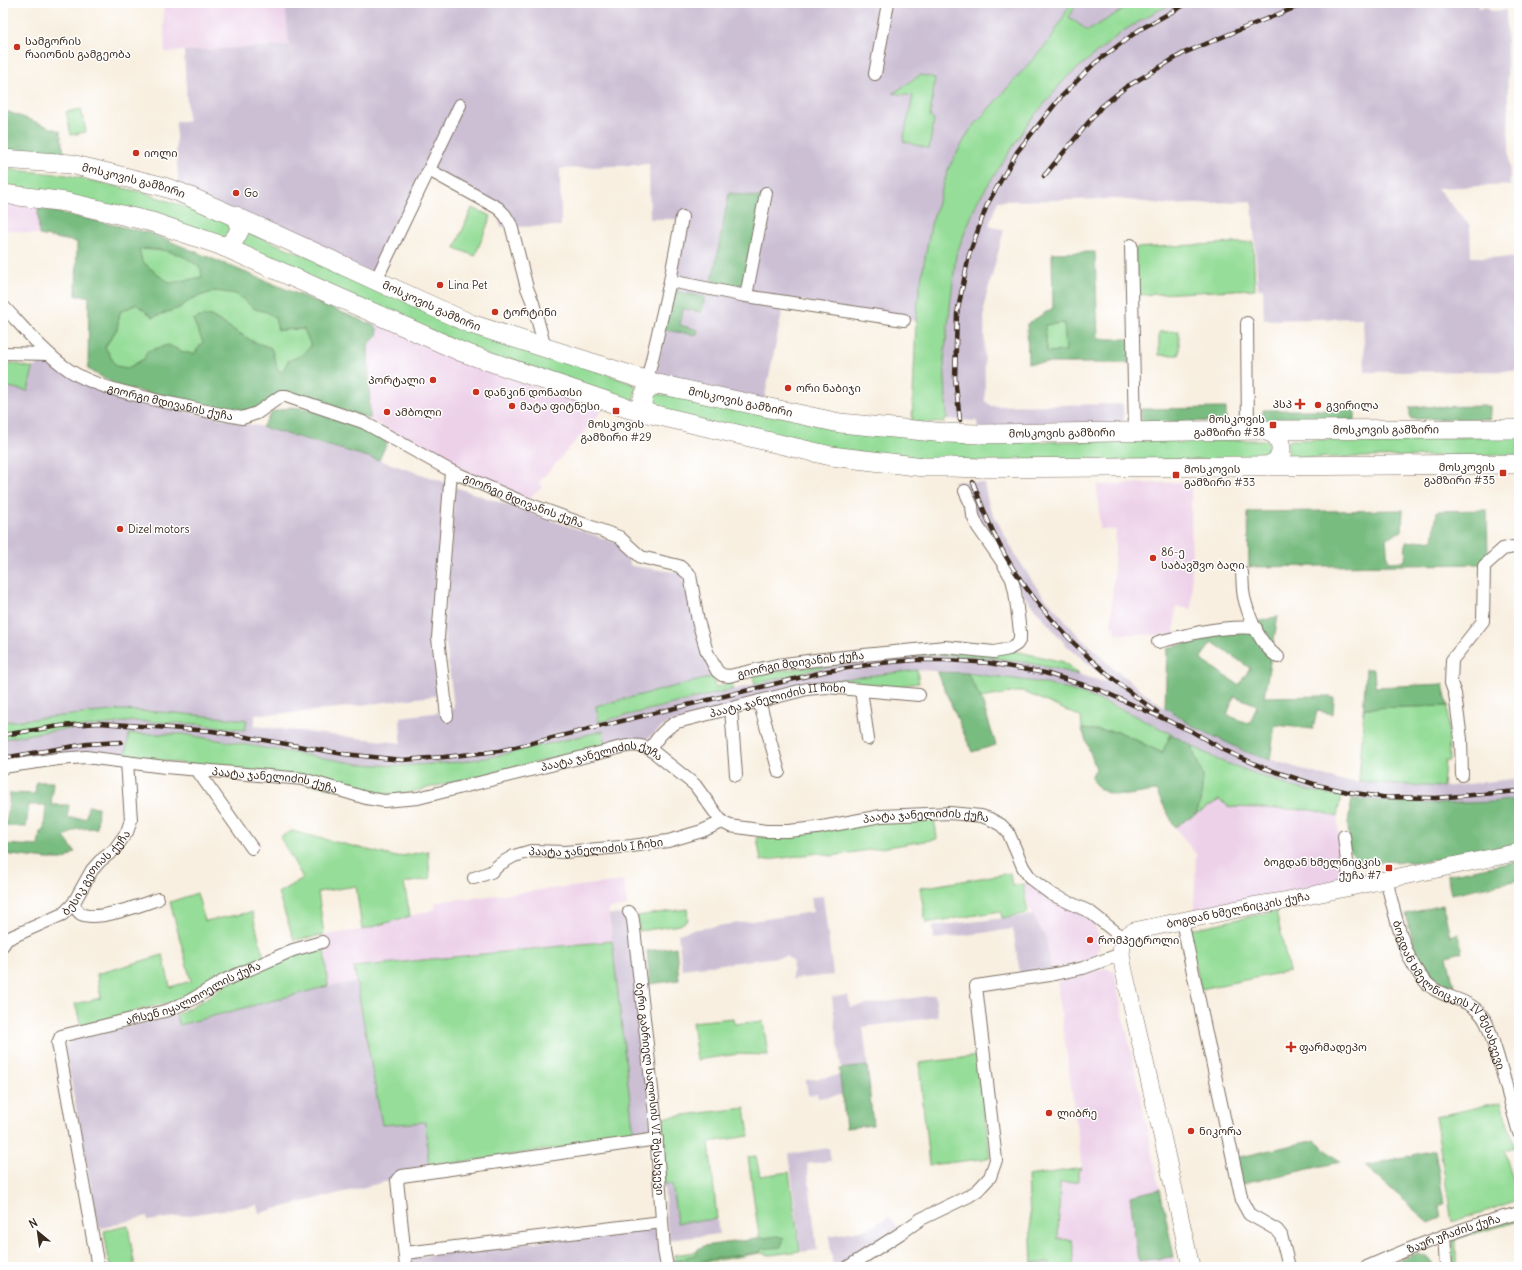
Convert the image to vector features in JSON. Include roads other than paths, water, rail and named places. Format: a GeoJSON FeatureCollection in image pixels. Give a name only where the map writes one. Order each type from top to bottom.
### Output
{"type":"FeatureCollection","features":[{"type":"Feature","properties":{"kind":"main road","name":"მოსკოვის გამზირი"},"geometry":{"type":"LineString","coordinates":[[3,159],[70,164],[107,172],[179,192],[236,216],[470,324],[652,382],[840,423],[946,433],[979,434],[1255,430],[1519,429]]}},
{"type":"Feature","properties":{"kind":"main road"},"geometry":{"type":"LineString","coordinates":[[3,194],[66,202],[152,222],[224,247],[462,352],[625,408],[831,456],[924,466],[982,468],[1519,464]]}},
{"type":"Feature","properties":{"kind":"main road"},"geometry":{"type":"LineString","coordinates":[[224,247],[231,244],[236,238],[240,229],[236,216]]}},
{"type":"Feature","properties":{"kind":"main road"},"geometry":{"type":"LineString","coordinates":[[645,413],[641,405],[643,396],[646,390],[651,386],[652,382]]}},
{"type":"Feature","properties":{"kind":"main road"},"geometry":{"type":"LineString","coordinates":[[1255,430],[1272,433],[1280,442],[1280,456],[1277,461],[1268,466]]}},
{"type":"Feature","properties":{"kind":"main road","name":"ბოგდან ხმელნიცკის ქუჩა"},"geometry":{"type":"LineString","coordinates":[[1122,946],[1134,931],[1519,852]]}},
{"type":"Feature","properties":{"kind":"main road"},"geometry":{"type":"LineString","coordinates":[[1122,946],[1124,971],[1191,1267]]}},
{"type":"Feature","properties":{"kind":"street"},"geometry":{"type":"LineString","coordinates":[[875,74],[888,3]]}},
{"type":"Feature","properties":{"kind":"street"},"geometry":{"type":"LineString","coordinates":[[376,280],[460,105]]}},
{"type":"Feature","properties":{"kind":"street"},"geometry":{"type":"LineString","coordinates":[[429,170],[498,208],[505,215],[511,225],[527,288],[533,303],[545,348]]}},
{"type":"Feature","properties":{"kind":"street"},"geometry":{"type":"LineString","coordinates":[[746,296],[766,193]]}},
{"type":"Feature","properties":{"kind":"street"},"geometry":{"type":"LineString","coordinates":[[652,382],[682,217]]}},
{"type":"Feature","properties":{"kind":"street"},"geometry":{"type":"LineString","coordinates":[[1131,245],[1135,432]]}},
{"type":"Feature","properties":{"kind":"street"},"geometry":{"type":"LineString","coordinates":[[670,281],[746,296],[904,320]]}},
{"type":"Feature","properties":{"kind":"street","name":"გიორგი მდივანის ქუჩა"},"geometry":{"type":"LineString","coordinates":[[3,306],[49,354],[70,371],[109,388],[242,418],[257,412],[281,396],[286,396],[363,422],[451,471],[520,502],[619,537],[641,556],[679,566],[690,575],[698,621],[707,652],[717,671],[722,675],[729,676],[777,665],[800,662],[945,647],[994,652],[1017,644],[1020,639],[1015,592],[1012,579],[978,527],[973,516],[972,506],[965,491]]}},
{"type":"Feature","properties":{"kind":"street"},"geometry":{"type":"LineString","coordinates":[[1247,323],[1255,430]]}},
{"type":"Feature","properties":{"kind":"street"},"geometry":{"type":"LineString","coordinates":[[3,353],[49,354]]}},
{"type":"Feature","properties":{"kind":"street"},"geometry":{"type":"LineString","coordinates":[[447,716],[438,638],[451,471]]}},
{"type":"Feature","properties":{"kind":"street"},"geometry":{"type":"LineString","coordinates":[[1462,775],[1461,739],[1455,694],[1451,683],[1452,660],[1482,621],[1484,566],[1503,549],[1519,546]]}},
{"type":"Feature","properties":{"kind":"street"},"geometry":{"type":"LineString","coordinates":[[1242,573],[1244,600],[1259,637],[1271,652],[1278,657]]}},
{"type":"Feature","properties":{"kind":"street"},"geometry":{"type":"LineString","coordinates":[[1158,642],[1219,629],[1242,627],[1256,628]]}},
{"type":"Feature","properties":{"kind":"street","name":"პაატა ჯანელიძის II ჩიხი"},"geometry":{"type":"LineString","coordinates":[[650,749],[658,736],[666,728],[676,722],[807,689],[826,687],[919,695]]}},
{"type":"Feature","properties":{"kind":"street"},"geometry":{"type":"LineString","coordinates":[[861,690],[868,739]]}},
{"type":"Feature","properties":{"kind":"street"},"geometry":{"type":"LineString","coordinates":[[759,701],[779,772]]}},
{"type":"Feature","properties":{"kind":"street"},"geometry":{"type":"LineString","coordinates":[[731,708],[736,775]]}},
{"type":"Feature","properties":{"kind":"street","name":"პაატა ჯანელიძის ქუჩა"},"geometry":{"type":"LineString","coordinates":[[3,766],[86,757],[198,770],[303,779],[366,798],[404,800],[418,798],[626,746],[644,746],[650,749],[696,785],[722,822],[730,826],[766,832],[817,828],[881,816],[950,813],[981,816],[1001,825],[1008,832],[1023,867],[1031,879],[1051,894],[1090,912],[1122,946]]}},
{"type":"Feature","properties":{"kind":"street","name":"ბესიკ გეთიას ქუჩა"},"geometry":{"type":"LineString","coordinates":[[3,945],[7,939],[63,914],[73,904],[92,870],[100,861],[114,850],[127,832],[131,820],[127,762]]}},
{"type":"Feature","properties":{"kind":"street"},"geometry":{"type":"LineString","coordinates":[[198,770],[252,848]]}},
{"type":"Feature","properties":{"kind":"street","name":"პაატა ჯანელიძის I ჩიხი"},"geometry":{"type":"LineString","coordinates":[[474,878],[491,872],[500,864],[514,856],[531,851],[565,852],[668,841],[722,822]]}},
{"type":"Feature","properties":{"kind":"street"},"geometry":{"type":"LineString","coordinates":[[1344,836],[1350,887]]}},
{"type":"Feature","properties":{"kind":"street","name":"ბოგდან ხმელნიცკის IV შესახვევი"},"geometry":{"type":"LineString","coordinates":[[1386,880],[1408,957],[1418,974],[1434,989],[1472,1006],[1486,1022],[1499,1061],[1519,1133]]}},
{"type":"Feature","properties":{"kind":"street"},"geometry":{"type":"LineString","coordinates":[[73,904],[81,914],[94,917],[119,912],[158,899]]}},
{"type":"Feature","properties":{"kind":"street","name":"ბერი გაბრიელ სალოსის VI შესახვევი"},"geometry":{"type":"LineString","coordinates":[[629,912],[633,920],[657,1139],[664,1250],[667,1267]]}},
{"type":"Feature","properties":{"kind":"street"},"geometry":{"type":"LineString","coordinates":[[1182,921],[1242,1201],[1249,1214],[1277,1230],[1281,1235],[1289,1267]]}},
{"type":"Feature","properties":{"kind":"street","name":"არსენ იყალთოელის ქუჩა"},"geometry":{"type":"LineString","coordinates":[[98,1267],[58,1043],[61,1036],[169,1010],[191,1000],[226,980],[293,950],[322,942]]}},
{"type":"Feature","properties":{"kind":"street"},"geometry":{"type":"LineString","coordinates":[[848,1267],[901,1233],[921,1218],[969,1196],[978,1190],[990,1177],[994,1170],[996,1160],[976,986],[1050,975],[1083,968],[1122,946]]}},
{"type":"Feature","properties":{"kind":"street"},"geometry":{"type":"LineString","coordinates":[[406,1267],[397,1180],[402,1176],[657,1139]]}},
{"type":"Feature","properties":{"kind":"street","name":"ზაურ უჩაძის ქუჩა"},"geometry":{"type":"LineString","coordinates":[[1367,1267],[1444,1235],[1484,1222],[1519,1213]]}},
{"type":"Feature","properties":{"kind":"street"},"geometry":{"type":"LineString","coordinates":[[405,1254],[662,1222]]}},
{"type":"Feature","properties":{"kind":"street"},"geometry":{"type":"LineString","coordinates":[[1444,1235],[1446,1267]]}},
{"type":"Feature","properties":{"kind":"railway"},"geometry":{"type":"LineString","coordinates":[[960,420],[955,378],[957,314],[969,255],[987,205],[1017,152],[1060,98],[1095,63],[1139,30],[1188,3]]}},
{"type":"Feature","properties":{"kind":"railway"},"geometry":{"type":"LineString","coordinates":[[1044,176],[1102,106],[1126,87],[1184,53],[1307,3]]}},
{"type":"Feature","properties":{"kind":"railway"},"geometry":{"type":"LineString","coordinates":[[973,482],[1000,546],[1019,578],[1035,600],[1072,642],[1114,679],[1157,712]]}},
{"type":"Feature","properties":{"kind":"railway"},"geometry":{"type":"LineString","coordinates":[[3,735],[60,726],[99,723],[212,731],[344,754],[402,760],[444,757],[499,751],[827,671],[881,663],[915,660],[948,660],[989,663],[1045,673],[1100,690],[1193,732],[1224,750],[1264,768],[1317,785],[1348,792],[1382,797],[1436,798],[1519,791]]}},
{"type":"Feature","properties":{"kind":"railway"},"geometry":{"type":"LineString","coordinates":[[3,758],[87,744],[121,742]]}},
{"type":"Feature","properties":{"kind":"place","name":"სამგორის რაიონის გამგეობა"},"geometry":{"type":"Point","coordinates":[17,47]}},
{"type":"Feature","properties":{"kind":"place","name":"იოლი"},"geometry":{"type":"Point","coordinates":[136,153]}},
{"type":"Feature","properties":{"kind":"place","name":"Go"},"geometry":{"type":"Point","coordinates":[236,193]}},
{"type":"Feature","properties":{"kind":"place","name":"Lina Pet"},"geometry":{"type":"Point","coordinates":[440,285]}},
{"type":"Feature","properties":{"kind":"place","name":"ტორტინი"},"geometry":{"type":"Point","coordinates":[495,312]}},
{"type":"Feature","properties":{"kind":"place","name":"პორტალი"},"geometry":{"type":"Point","coordinates":[433,380]}},
{"type":"Feature","properties":{"kind":"place","name":"ორი ნაბიჯი"},"geometry":{"type":"Point","coordinates":[788,388]}},
{"type":"Feature","properties":{"kind":"place","name":"დანკინ დონათსი"},"geometry":{"type":"Point","coordinates":[476,392]}},
{"type":"Feature","properties":{"kind":"place","name":"პსპ"},"geometry":{"type":"Point","coordinates":[1300,404]}},
{"type":"Feature","properties":{"kind":"place","name":"გვირილა"},"geometry":{"type":"Point","coordinates":[1318,405]}},
{"type":"Feature","properties":{"kind":"place","name":"მატა ფიტნესი"},"geometry":{"type":"Point","coordinates":[512,406]}},
{"type":"Feature","properties":{"kind":"place","name":"მოსკოვის გამზირი #29"},"geometry":{"type":"Point","coordinates":[616,411]}},
{"type":"Feature","properties":{"kind":"place","name":"ამბოლი"},"geometry":{"type":"Point","coordinates":[387,412]}},
{"type":"Feature","properties":{"kind":"place","name":"მოსკოვის გამზირი #38"},"geometry":{"type":"Point","coordinates":[1273,425]}},
{"type":"Feature","properties":{"kind":"place","name":"მოსკოვის გამზირი #35"},"geometry":{"type":"Point","coordinates":[1503,473]}},
{"type":"Feature","properties":{"kind":"place","name":"მოსკოვის გამზირი #33"},"geometry":{"type":"Point","coordinates":[1176,475]}},
{"type":"Feature","properties":{"kind":"place","name":"Dizel motors"},"geometry":{"type":"Point","coordinates":[120,529]}},
{"type":"Feature","properties":{"kind":"place","name":"86-ე საბავშვო ბაღი"},"geometry":{"type":"Point","coordinates":[1153,558]}},
{"type":"Feature","properties":{"kind":"place","name":"ბოგდან ხმელნიცკის ქუჩა #7"},"geometry":{"type":"Point","coordinates":[1389,868]}},
{"type":"Feature","properties":{"kind":"place","name":"რომპეტროლი"},"geometry":{"type":"Point","coordinates":[1090,940]}},
{"type":"Feature","properties":{"kind":"place","name":"ფარმადეპო"},"geometry":{"type":"Point","coordinates":[1291,1047]}},
{"type":"Feature","properties":{"kind":"place","name":"ლიბრე"},"geometry":{"type":"Point","coordinates":[1049,1113]}},
{"type":"Feature","properties":{"kind":"place","name":"ნიკორა"},"geometry":{"type":"Point","coordinates":[1191,1131]}}]}
